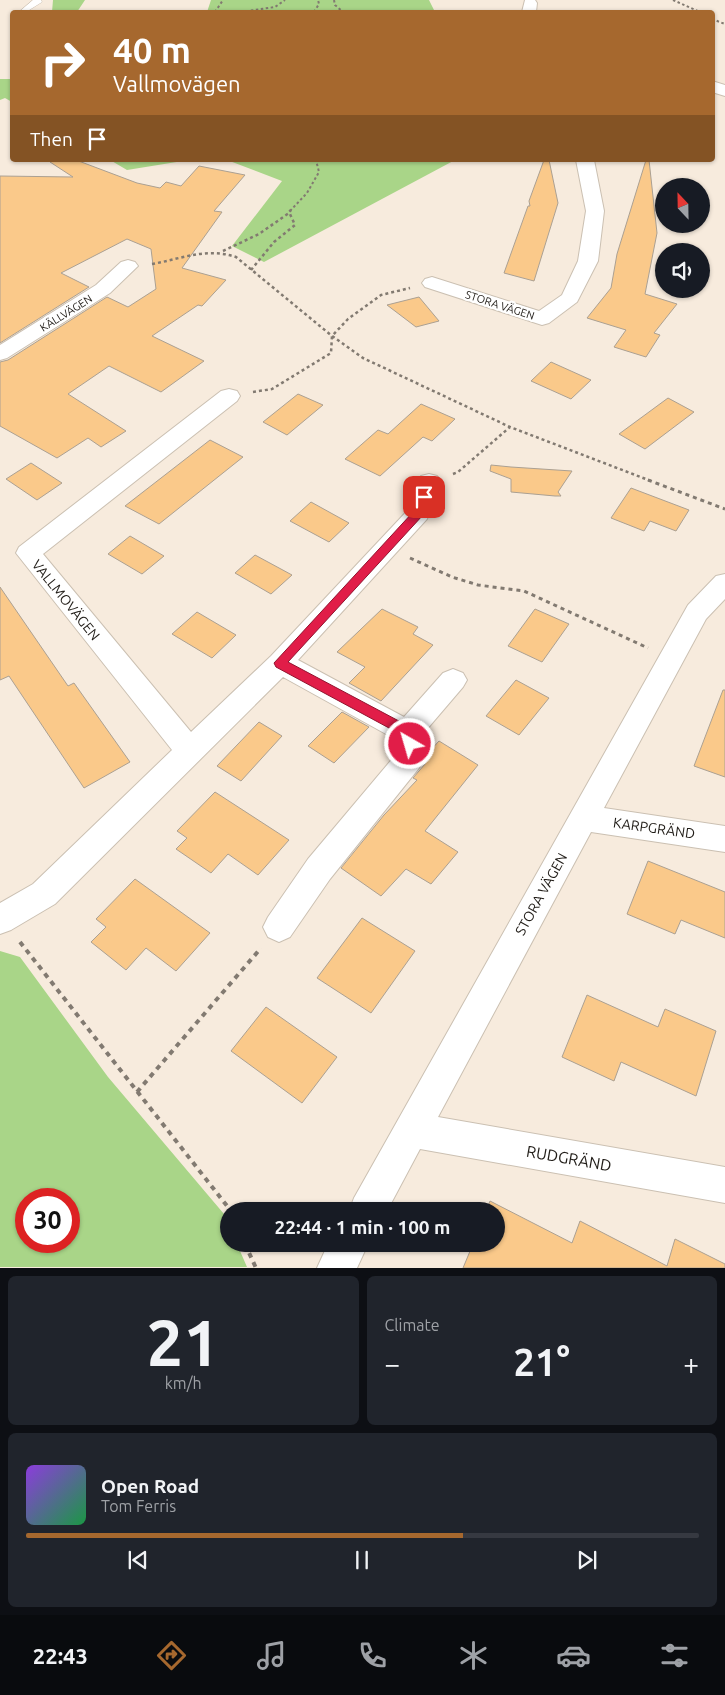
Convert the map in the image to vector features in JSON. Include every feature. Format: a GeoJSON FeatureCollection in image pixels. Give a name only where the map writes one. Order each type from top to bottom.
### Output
{"type":"FeatureCollection","features":[{"type":"Feature","properties":{"kind":"street","name":"STORA VÄGEN"},"geometry":{"type":"LineString","coordinates":[[432,283],[542,318],[570,298],[588,261],[595,211],[585,162]]}},
{"type":"Feature","properties":{"kind":"street","name":"KÄLLVÄGEN"},"geometry":{"type":"LineString","coordinates":[[0,354],[103,289],[128,266]]}},
{"type":"Feature","properties":{"kind":"street","name":"VALLMOVÄGEN"},"geometry":{"type":"LineString","coordinates":[[190,752],[28,553],[229,396]]}},
{"type":"Feature","properties":{"kind":"street"},"geometry":{"type":"LineString","coordinates":[[1,920],[44,894],[280,663],[419,513],[429,482]]}},
{"type":"Feature","properties":{"kind":"street","name":"STORA VÄGEN"},"geometry":{"type":"LineString","coordinates":[[372,1202],[670,658],[697,612],[725,583]]}},
{"type":"Feature","properties":{"kind":"street"},"geometry":{"type":"LineString","coordinates":[[279,928],[319,868],[413,755],[407,732],[280,663]]}},
{"type":"Feature","properties":{"kind":"street"},"geometry":{"type":"LineString","coordinates":[[407,732],[452,680]]}},
{"type":"Feature","properties":{"kind":"street","name":"KARPGRÄND"},"geometry":{"type":"LineString","coordinates":[[582,818],[725,839]]}},
{"type":"Feature","properties":{"kind":"street","name":"RUDGRÄND"},"geometry":{"type":"LineString","coordinates":[[413,1130],[725,1185]]}},
{"type":"Feature","properties":{"kind":"street"},"geometry":{"type":"LineString","coordinates":[[336,1268],[345,1252]]}},
{"type":"Feature","properties":{"kind":"lane"},"geometry":{"type":"LineString","coordinates":[[25,10],[38,2],[37,0]]}},
{"type":"Feature","properties":{"kind":"path"},"geometry":{"type":"LineString","coordinates":[[255,10],[275,7],[285,0]]}},
{"type":"Feature","properties":{"kind":"path"},"geometry":{"type":"LineString","coordinates":[[334,0],[335,5],[341,10]]}},
{"type":"Feature","properties":{"kind":"path"},"geometry":{"type":"LineString","coordinates":[[673,0],[696,10]]}},
{"type":"Feature","properties":{"kind":"path"},"geometry":{"type":"LineString","coordinates":[[223,251],[259,234],[289,212],[307,194],[319,172],[316,162]]}},
{"type":"Feature","properties":{"kind":"path"},"geometry":{"type":"LineString","coordinates":[[251,270],[274,242],[295,225],[289,212]]}},
{"type":"Feature","properties":{"kind":"path"},"geometry":{"type":"LineString","coordinates":[[128,266],[158,263],[204,251],[223,251],[236,257],[332,336],[363,358],[510,427],[725,509]]}},
{"type":"Feature","properties":{"kind":"path"},"geometry":{"type":"LineString","coordinates":[[229,396],[272,389],[331,353],[332,336],[348,319],[381,295],[432,283]]}},
{"type":"Feature","properties":{"kind":"path"},"geometry":{"type":"LineString","coordinates":[[429,482],[458,472],[510,427]]}},
{"type":"Feature","properties":{"kind":"path"},"geometry":{"type":"LineString","coordinates":[[387,547],[465,583],[502,591],[524,591],[670,658]]}},
{"type":"Feature","properties":{"kind":"path"},"geometry":{"type":"LineString","coordinates":[[1,920],[224,1202]]}},
{"type":"Feature","properties":{"kind":"path"},"geometry":{"type":"LineString","coordinates":[[137,1092],[279,928]]}},
{"type":"Feature","properties":{"kind":"path"},"geometry":{"type":"LineString","coordinates":[[249,1252],[256,1268]]}},
{"type":"Feature","properties":{"kind":"green space"},"geometry":{"type":"Polygon","coordinates":[[[53,0],[85,0],[78,10],[52,10],[53,0]]]}},
{"type":"Feature","properties":{"kind":"green space"},"geometry":{"type":"Polygon","coordinates":[[[211,0],[429,0],[434,10],[208,10],[211,0]]]}},
{"type":"Feature","properties":{"kind":"green space"},"geometry":{"type":"Polygon","coordinates":[[[0,79],[10,79],[10,101],[5,98],[0,100],[0,79]]]}},
{"type":"Feature","properties":{"kind":"green space"},"geometry":{"type":"Polygon","coordinates":[[[113,162],[177,162],[127,170],[113,162]]]}},
{"type":"Feature","properties":{"kind":"green space"},"geometry":{"type":"Polygon","coordinates":[[[232,162],[451,162],[264,262],[232,246],[282,181],[232,162]]]}},
{"type":"Feature","properties":{"kind":"green space"},"geometry":{"type":"Polygon","coordinates":[[[0,951],[20,957],[108,1077],[220,1209],[220,1252],[240,1252],[247,1267],[0,1267],[0,951]]]}},
{"type":"Feature","properties":{"kind":"building"},"geometry":{"type":"Polygon","coordinates":[[[50,162],[81,162],[137,183],[160,188],[166,182],[181,186],[199,166],[245,175],[214,211],[222,212],[182,268],[226,280],[202,306],[198,305],[152,336],[204,361],[161,392],[109,366],[68,394],[126,431],[101,447],[88,438],[57,458],[0,426],[0,362],[8,360],[107,297],[128,307],[156,289],[151,249],[127,239],[61,273],[89,287],[0,343],[0,176],[73,177],[50,162]]]}},
{"type":"Feature","properties":{"kind":"building"},"geometry":{"type":"Polygon","coordinates":[[[543,162],[549,162],[558,203],[534,281],[504,273],[528,206],[530,206],[529,201],[543,162]]]}},
{"type":"Feature","properties":{"kind":"building"},"geometry":{"type":"Polygon","coordinates":[[[645,162],[649,162],[655,233],[657,233],[645,294],[677,304],[654,333],[660,335],[646,357],[614,347],[626,330],[587,318],[611,288],[617,254],[645,162]]]}},
{"type":"Feature","properties":{"kind":"building"},"geometry":{"type":"Polygon","coordinates":[[[419,297],[439,321],[416,327],[387,305],[419,297]]]}},
{"type":"Feature","properties":{"kind":"building"},"geometry":{"type":"Polygon","coordinates":[[[551,362],[591,380],[571,399],[531,381],[551,362]]]}},
{"type":"Feature","properties":{"kind":"building"},"geometry":{"type":"Polygon","coordinates":[[[298,394],[323,405],[287,435],[263,422],[298,394]]]}},
{"type":"Feature","properties":{"kind":"building"},"geometry":{"type":"Polygon","coordinates":[[[668,398],[694,412],[645,449],[619,434],[668,398]]]}},
{"type":"Feature","properties":{"kind":"building"},"geometry":{"type":"Polygon","coordinates":[[[421,404],[455,419],[432,441],[423,437],[380,476],[345,459],[378,430],[388,434],[421,404]]]}},
{"type":"Feature","properties":{"kind":"building"},"geometry":{"type":"Polygon","coordinates":[[[210,440],[243,457],[159,524],[125,506],[210,440]]]}},
{"type":"Feature","properties":{"kind":"building"},"geometry":{"type":"Polygon","coordinates":[[[31,463],[62,483],[37,500],[6,479],[31,463]]]}},
{"type":"Feature","properties":{"kind":"building"},"geometry":{"type":"Polygon","coordinates":[[[491,465],[572,471],[558,492],[561,496],[555,496],[511,492],[511,479],[490,471],[491,465]]]}},
{"type":"Feature","properties":{"kind":"building"},"geometry":{"type":"Polygon","coordinates":[[[631,488],[689,510],[676,531],[650,521],[644,531],[611,518],[631,488]]]}},
{"type":"Feature","properties":{"kind":"building"},"geometry":{"type":"Polygon","coordinates":[[[311,502],[349,523],[329,542],[290,521],[311,502]]]}},
{"type":"Feature","properties":{"kind":"building"},"geometry":{"type":"Polygon","coordinates":[[[130,536],[164,556],[142,574],[108,554],[130,536]]]}},
{"type":"Feature","properties":{"kind":"building"},"geometry":{"type":"Polygon","coordinates":[[[255,555],[292,575],[271,594],[235,573],[255,555]]]}},
{"type":"Feature","properties":{"kind":"building"},"geometry":{"type":"Polygon","coordinates":[[[0,587],[68,686],[74,683],[130,762],[84,788],[9,676],[0,680],[0,587]]]}},
{"type":"Feature","properties":{"kind":"building"},"geometry":{"type":"Polygon","coordinates":[[[382,609],[418,627],[413,634],[433,645],[381,701],[349,683],[365,667],[337,652],[382,609]]]}},
{"type":"Feature","properties":{"kind":"building"},"geometry":{"type":"Polygon","coordinates":[[[535,609],[569,624],[542,662],[508,646],[535,609]]]}},
{"type":"Feature","properties":{"kind":"building"},"geometry":{"type":"Polygon","coordinates":[[[197,612],[236,635],[212,658],[172,634],[197,612]]]}},
{"type":"Feature","properties":{"kind":"building"},"geometry":{"type":"Polygon","coordinates":[[[516,680],[549,698],[519,735],[486,716],[516,680]]]}},
{"type":"Feature","properties":{"kind":"building"},"geometry":{"type":"Polygon","coordinates":[[[723,690],[725,690],[725,777],[694,766],[723,690]]]}},
{"type":"Feature","properties":{"kind":"building"},"geometry":{"type":"Polygon","coordinates":[[[342,712],[369,727],[334,763],[308,746],[342,712]]]}},
{"type":"Feature","properties":{"kind":"building"},"geometry":{"type":"Polygon","coordinates":[[[259,722],[282,736],[241,781],[217,766],[259,722]]]}},
{"type":"Feature","properties":{"kind":"building"},"geometry":{"type":"Polygon","coordinates":[[[439,741],[478,765],[425,831],[458,852],[431,884],[406,869],[381,896],[341,868],[384,815],[417,780],[413,778],[425,764],[428,753],[439,741]]]}},
{"type":"Feature","properties":{"kind":"building"},"geometry":{"type":"Polygon","coordinates":[[[215,792],[289,840],[258,875],[228,854],[211,873],[176,849],[187,838],[177,831],[215,792]]]}},
{"type":"Feature","properties":{"kind":"building"},"geometry":{"type":"Polygon","coordinates":[[[648,861],[725,892],[725,938],[681,920],[675,934],[627,914],[648,861]]]}},
{"type":"Feature","properties":{"kind":"building"},"geometry":{"type":"Polygon","coordinates":[[[135,879],[210,933],[176,971],[146,948],[126,970],[91,942],[106,927],[96,919],[135,879]]]}},
{"type":"Feature","properties":{"kind":"building"},"geometry":{"type":"Polygon","coordinates":[[[362,918],[415,951],[371,1013],[317,978],[362,918]]]}},
{"type":"Feature","properties":{"kind":"building"},"geometry":{"type":"Polygon","coordinates":[[[587,995],[658,1027],[665,1009],[716,1031],[696,1096],[621,1062],[614,1081],[562,1057],[587,995]]]}},
{"type":"Feature","properties":{"kind":"building"},"geometry":{"type":"Polygon","coordinates":[[[266,1007],[337,1057],[302,1103],[231,1051],[266,1007]]]}},
{"type":"Feature","properties":{"kind":"building"},"geometry":{"type":"Polygon","coordinates":[[[505,1209],[572,1243],[580,1221],[667,1266],[675,1239],[725,1264],[725,1268],[463,1268],[470,1252],[505,1252],[505,1209]]]}},
{"type":"Feature","properties":{"kind":"route"},"geometry":{"type":"LineString","coordinates":[[410,744],[407,732],[280,663],[419,513],[424,497]]}}]}
